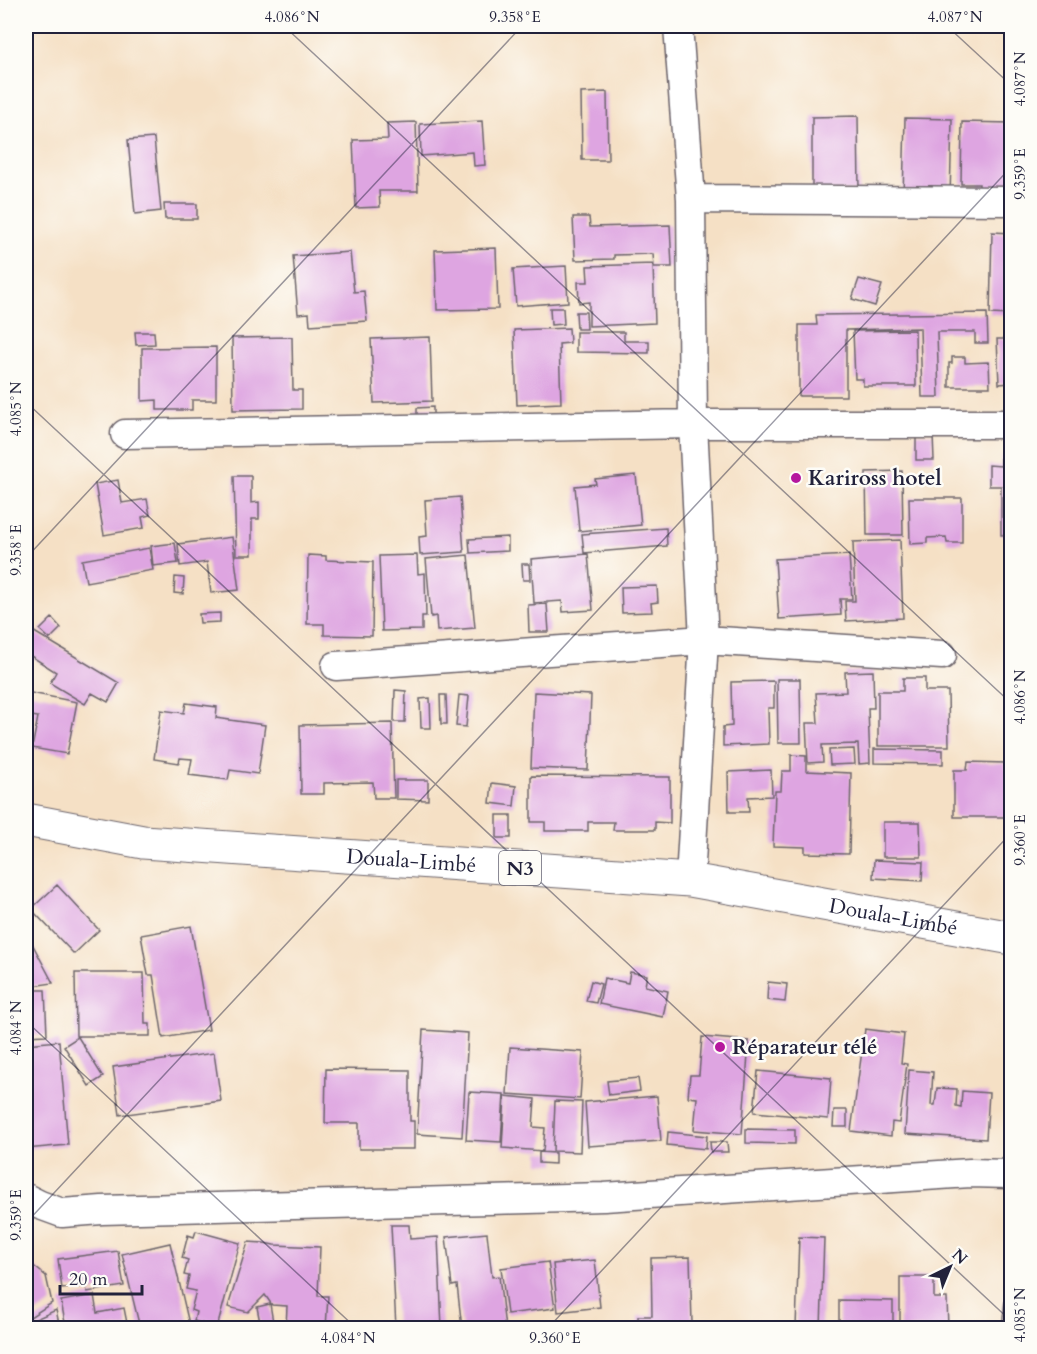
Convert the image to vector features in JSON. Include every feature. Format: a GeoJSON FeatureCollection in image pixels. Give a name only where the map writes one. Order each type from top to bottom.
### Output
{"type":"FeatureCollection","features":[{"type":"Feature","properties":{"kind":"highway","name":"Douala-Limbé"},"geometry":{"type":"LineString","coordinates":[[26,820],[143,842],[690,880],[1011,938]]}},
{"type":"Feature","properties":{"kind":"street"},"geometry":{"type":"LineString","coordinates":[[678,26],[691,199],[693,424],[704,640],[690,880]]}},
{"type":"Feature","properties":{"kind":"street"},"geometry":{"type":"LineString","coordinates":[[691,199],[1011,201]]}},
{"type":"Feature","properties":{"kind":"street"},"geometry":{"type":"LineString","coordinates":[[125,434],[693,424],[1011,424]]}},
{"type":"Feature","properties":{"kind":"street"},"geometry":{"type":"LineString","coordinates":[[336,666],[704,640],[942,655]]}},
{"type":"Feature","properties":{"kind":"street"},"geometry":{"type":"LineString","coordinates":[[26,1198],[40,1206],[62,1213],[102,1210],[604,1197],[970,1173],[1008,1174],[1011,1170]]}},
{"type":"Feature","properties":{"kind":"building"},"geometry":{"type":"Polygon","coordinates":[[[607,92],[608,160],[582,160],[581,93],[607,92]]]}},
{"type":"Feature","properties":{"kind":"building"},"geometry":{"type":"Polygon","coordinates":[[[858,116],[859,191],[812,191],[812,117],[858,116]]]}},
{"type":"Feature","properties":{"kind":"building"},"geometry":{"type":"Polygon","coordinates":[[[905,118],[952,119],[950,198],[903,197],[905,118]]]}},
{"type":"Feature","properties":{"kind":"building"},"geometry":{"type":"Polygon","coordinates":[[[482,121],[485,165],[474,166],[473,152],[421,156],[420,124],[482,121]]]}},
{"type":"Feature","properties":{"kind":"building"},"geometry":{"type":"Polygon","coordinates":[[[416,122],[418,191],[379,191],[380,207],[356,208],[353,140],[388,139],[387,123],[416,122]]]}},
{"type":"Feature","properties":{"kind":"building"},"geometry":{"type":"Polygon","coordinates":[[[962,122],[1012,123],[1012,188],[979,188],[979,184],[961,184],[962,122]]]}},
{"type":"Feature","properties":{"kind":"building"},"geometry":{"type":"Polygon","coordinates":[[[154,138],[161,211],[135,214],[128,140],[154,138]]]}},
{"type":"Feature","properties":{"kind":"building"},"geometry":{"type":"Polygon","coordinates":[[[164,204],[197,204],[197,219],[165,219],[164,204]]]}},
{"type":"Feature","properties":{"kind":"building"},"geometry":{"type":"Polygon","coordinates":[[[573,217],[589,217],[590,227],[670,225],[672,267],[654,267],[653,254],[614,255],[614,259],[575,260],[573,217]]]}},
{"type":"Feature","properties":{"kind":"building"},"geometry":{"type":"Polygon","coordinates":[[[992,232],[1012,233],[1012,315],[990,314],[992,232]]]}},
{"type":"Feature","properties":{"kind":"building"},"geometry":{"type":"Polygon","coordinates":[[[496,248],[498,309],[437,310],[435,250],[496,248]]]}},
{"type":"Feature","properties":{"kind":"building"},"geometry":{"type":"Polygon","coordinates":[[[350,252],[354,292],[364,291],[367,321],[310,325],[309,313],[298,314],[293,256],[350,252]]]}},
{"type":"Feature","properties":{"kind":"building"},"geometry":{"type":"Polygon","coordinates":[[[653,264],[655,323],[589,326],[589,302],[579,303],[578,282],[588,282],[587,266],[653,264]]]}},
{"type":"Feature","properties":{"kind":"building"},"geometry":{"type":"Polygon","coordinates":[[[566,266],[568,302],[516,306],[513,269],[566,266]]]}},
{"type":"Feature","properties":{"kind":"building"},"geometry":{"type":"Polygon","coordinates":[[[859,279],[882,285],[875,306],[852,299],[859,279]]]}},
{"type":"Feature","properties":{"kind":"building"},"geometry":{"type":"Polygon","coordinates":[[[550,308],[563,308],[564,324],[551,325],[550,308]]]}},
{"type":"Feature","properties":{"kind":"building"},"geometry":{"type":"Polygon","coordinates":[[[576,312],[586,312],[587,329],[577,329],[576,312]]]}},
{"type":"Feature","properties":{"kind":"building"},"geometry":{"type":"Polygon","coordinates":[[[987,313],[988,343],[975,343],[975,332],[937,332],[939,397],[922,397],[920,328],[846,330],[846,396],[799,396],[799,325],[817,325],[816,315],[987,313]]]}},
{"type":"Feature","properties":{"kind":"building"},"geometry":{"type":"Polygon","coordinates":[[[569,328],[570,343],[559,344],[561,403],[517,405],[514,330],[569,328]]]}},
{"type":"Feature","properties":{"kind":"building"},"geometry":{"type":"Polygon","coordinates":[[[915,330],[916,386],[863,386],[863,379],[855,379],[853,331],[915,330]]]}},
{"type":"Feature","properties":{"kind":"building"},"geometry":{"type":"Polygon","coordinates":[[[135,332],[154,332],[155,344],[136,345],[135,332]]]}},
{"type":"Feature","properties":{"kind":"building"},"geometry":{"type":"Polygon","coordinates":[[[576,332],[624,332],[624,341],[649,341],[649,353],[576,352],[576,332]]]}},
{"type":"Feature","properties":{"kind":"building"},"geometry":{"type":"Polygon","coordinates":[[[292,337],[293,390],[302,390],[302,409],[233,410],[232,338],[292,337]]]}},
{"type":"Feature","properties":{"kind":"building"},"geometry":{"type":"Polygon","coordinates":[[[430,337],[432,401],[374,403],[371,339],[430,337]]]}},
{"type":"Feature","properties":{"kind":"building"},"geometry":{"type":"Polygon","coordinates":[[[997,339],[1012,339],[1012,383],[999,384],[997,339]]]}},
{"type":"Feature","properties":{"kind":"building"},"geometry":{"type":"Polygon","coordinates":[[[216,347],[216,400],[192,400],[192,410],[157,410],[157,400],[142,401],[142,348],[216,347]]]}},
{"type":"Feature","properties":{"kind":"building"},"geometry":{"type":"Polygon","coordinates":[[[952,357],[965,357],[965,363],[989,362],[990,387],[949,387],[949,363],[952,363],[952,357]]]}},
{"type":"Feature","properties":{"kind":"building"},"geometry":{"type":"Polygon","coordinates":[[[433,407],[433,418],[417,418],[417,408],[433,407]]]}},
{"type":"Feature","properties":{"kind":"building"},"geometry":{"type":"Polygon","coordinates":[[[916,434],[933,434],[934,460],[916,460],[916,434]]]}},
{"type":"Feature","properties":{"kind":"building"},"geometry":{"type":"Polygon","coordinates":[[[1001,456],[1012,456],[1012,535],[1001,535],[1001,486],[989,486],[989,465],[1001,466],[1001,456]]]}},
{"type":"Feature","properties":{"kind":"building"},"geometry":{"type":"Polygon","coordinates":[[[902,471],[903,535],[867,535],[866,472],[902,471]]]}},
{"type":"Feature","properties":{"kind":"building"},"geometry":{"type":"Polygon","coordinates":[[[636,475],[641,525],[579,531],[575,486],[596,484],[595,479],[636,475]]]}},
{"type":"Feature","properties":{"kind":"building"},"geometry":{"type":"Polygon","coordinates":[[[234,476],[251,476],[251,503],[259,502],[259,519],[252,519],[252,555],[236,555],[234,476]]]}},
{"type":"Feature","properties":{"kind":"building"},"geometry":{"type":"Polygon","coordinates":[[[118,480],[122,503],[147,499],[150,515],[142,517],[144,528],[104,535],[95,484],[118,480]]]}},
{"type":"Feature","properties":{"kind":"building"},"geometry":{"type":"Polygon","coordinates":[[[460,497],[464,552],[420,555],[419,537],[427,536],[425,500],[460,497]]]}},
{"type":"Feature","properties":{"kind":"building"},"geometry":{"type":"Polygon","coordinates":[[[909,498],[962,498],[962,543],[947,543],[946,537],[927,538],[927,543],[910,544],[909,498]]]}},
{"type":"Feature","properties":{"kind":"building"},"geometry":{"type":"Polygon","coordinates":[[[666,528],[667,546],[584,553],[582,534],[666,528]]]}},
{"type":"Feature","properties":{"kind":"building"},"geometry":{"type":"Polygon","coordinates":[[[232,537],[239,590],[211,593],[207,562],[180,566],[178,544],[232,537]]]}},
{"type":"Feature","properties":{"kind":"building"},"geometry":{"type":"Polygon","coordinates":[[[508,537],[508,551],[470,553],[469,539],[508,537]]]}},
{"type":"Feature","properties":{"kind":"building"},"geometry":{"type":"Polygon","coordinates":[[[900,540],[903,618],[846,621],[845,601],[855,601],[853,542],[900,540]]]}},
{"type":"Feature","properties":{"kind":"building"},"geometry":{"type":"Polygon","coordinates":[[[175,543],[178,563],[153,566],[151,546],[175,543]]]}},
{"type":"Feature","properties":{"kind":"building"},"geometry":{"type":"Polygon","coordinates":[[[149,548],[153,570],[86,582],[82,560],[149,548]]]}},
{"type":"Feature","properties":{"kind":"building"},"geometry":{"type":"Polygon","coordinates":[[[588,554],[593,610],[563,612],[562,601],[534,603],[531,559],[588,554]]]}},
{"type":"Feature","properties":{"kind":"building"},"geometry":{"type":"Polygon","coordinates":[[[308,555],[326,556],[326,560],[373,562],[372,636],[324,635],[324,624],[307,624],[308,555]]]}},
{"type":"Feature","properties":{"kind":"building"},"geometry":{"type":"Polygon","coordinates":[[[417,555],[418,574],[425,573],[426,616],[422,616],[422,630],[382,631],[379,556],[417,555]]]}},
{"type":"Feature","properties":{"kind":"building"},"geometry":{"type":"Polygon","coordinates":[[[468,555],[475,628],[437,631],[436,616],[431,617],[426,559],[468,555]]]}},
{"type":"Feature","properties":{"kind":"building"},"geometry":{"type":"Polygon","coordinates":[[[849,555],[852,599],[840,599],[841,615],[779,619],[775,559],[849,555]]]}},
{"type":"Feature","properties":{"kind":"building"},"geometry":{"type":"Polygon","coordinates":[[[522,564],[529,564],[530,580],[523,580],[522,564]]]}},
{"type":"Feature","properties":{"kind":"building"},"geometry":{"type":"Polygon","coordinates":[[[175,577],[184,578],[183,594],[174,593],[175,577]]]}},
{"type":"Feature","properties":{"kind":"building"},"geometry":{"type":"Polygon","coordinates":[[[657,586],[658,602],[651,603],[652,612],[622,613],[621,587],[657,586]]]}},
{"type":"Feature","properties":{"kind":"building"},"geometry":{"type":"Polygon","coordinates":[[[547,604],[549,632],[529,632],[528,605],[547,604]]]}},
{"type":"Feature","properties":{"kind":"building"},"geometry":{"type":"Polygon","coordinates":[[[220,613],[220,622],[200,623],[199,614],[220,613]]]}},
{"type":"Feature","properties":{"kind":"building"},"geometry":{"type":"Polygon","coordinates":[[[52,618],[61,628],[50,639],[40,630],[52,618]]]}},
{"type":"Feature","properties":{"kind":"building"},"geometry":{"type":"Polygon","coordinates":[[[31,630],[119,683],[108,702],[92,693],[85,704],[50,683],[56,672],[26,653],[26,640],[31,630]]]}},
{"type":"Feature","properties":{"kind":"building"},"geometry":{"type":"Polygon","coordinates":[[[873,671],[874,708],[868,708],[870,763],[859,764],[858,744],[822,745],[823,762],[808,763],[806,723],[818,723],[816,693],[846,692],[845,672],[873,671]]]}},
{"type":"Feature","properties":{"kind":"building"},"geometry":{"type":"Polygon","coordinates":[[[903,678],[925,678],[925,691],[948,691],[949,746],[878,746],[878,691],[903,691],[903,678]]]}},
{"type":"Feature","properties":{"kind":"building"},"geometry":{"type":"Polygon","coordinates":[[[777,679],[800,679],[801,743],[778,743],[777,679]]]}},
{"type":"Feature","properties":{"kind":"building"},"geometry":{"type":"Polygon","coordinates":[[[774,681],[774,708],[768,708],[769,744],[723,746],[723,727],[732,726],[731,682],[774,681]]]}},
{"type":"Feature","properties":{"kind":"building"},"geometry":{"type":"Polygon","coordinates":[[[395,690],[406,691],[405,722],[394,722],[395,690]]]}},
{"type":"Feature","properties":{"kind":"building"},"geometry":{"type":"Polygon","coordinates":[[[26,692],[77,702],[67,754],[32,748],[38,717],[26,715],[26,692]]]}},
{"type":"Feature","properties":{"kind":"building"},"geometry":{"type":"Polygon","coordinates":[[[534,692],[591,695],[588,770],[531,768],[534,692]]]}},
{"type":"Feature","properties":{"kind":"building"},"geometry":{"type":"Polygon","coordinates":[[[440,695],[446,695],[447,724],[441,724],[440,695]]]}},
{"type":"Feature","properties":{"kind":"building"},"geometry":{"type":"Polygon","coordinates":[[[459,695],[469,696],[466,727],[456,726],[459,695]]]}},
{"type":"Feature","properties":{"kind":"building"},"geometry":{"type":"Polygon","coordinates":[[[430,698],[431,728],[421,728],[420,699],[430,698]]]}},
{"type":"Feature","properties":{"kind":"building"},"geometry":{"type":"Polygon","coordinates":[[[186,703],[217,707],[216,718],[265,725],[258,774],[230,770],[228,780],[189,775],[192,759],[180,758],[179,763],[154,759],[161,710],[184,713],[186,703]]]}},
{"type":"Feature","properties":{"kind":"building"},"geometry":{"type":"Polygon","coordinates":[[[392,723],[394,798],[374,798],[373,782],[324,783],[324,794],[301,794],[300,725],[392,723]]]}},
{"type":"Feature","properties":{"kind":"building"},"geometry":{"type":"Polygon","coordinates":[[[854,749],[855,764],[830,765],[829,750],[854,749]]]}},
{"type":"Feature","properties":{"kind":"building"},"geometry":{"type":"Polygon","coordinates":[[[874,749],[943,750],[943,764],[874,763],[874,749]]]}},
{"type":"Feature","properties":{"kind":"building"},"geometry":{"type":"Polygon","coordinates":[[[791,755],[806,756],[806,771],[851,773],[849,854],[805,853],[805,847],[773,846],[775,791],[781,791],[782,771],[791,771],[791,755]]]}},
{"type":"Feature","properties":{"kind":"building"},"geometry":{"type":"Polygon","coordinates":[[[968,762],[1006,763],[1006,770],[1012,770],[1012,817],[954,817],[954,770],[967,770],[968,762]]]}},
{"type":"Feature","properties":{"kind":"building"},"geometry":{"type":"Polygon","coordinates":[[[771,770],[772,796],[748,797],[749,812],[729,812],[728,772],[771,770]]]}},
{"type":"Feature","properties":{"kind":"building"},"geometry":{"type":"Polygon","coordinates":[[[531,776],[670,777],[670,823],[655,822],[655,830],[613,830],[614,822],[588,822],[588,831],[545,831],[545,822],[531,822],[531,776]]]}},
{"type":"Feature","properties":{"kind":"building"},"geometry":{"type":"Polygon","coordinates":[[[396,780],[428,780],[428,800],[396,799],[396,780]]]}},
{"type":"Feature","properties":{"kind":"building"},"geometry":{"type":"Polygon","coordinates":[[[492,783],[516,786],[514,806],[490,803],[492,783]]]}},
{"type":"Feature","properties":{"kind":"building"},"geometry":{"type":"Polygon","coordinates":[[[497,815],[511,815],[511,838],[497,838],[497,815]]]}},
{"type":"Feature","properties":{"kind":"building"},"geometry":{"type":"Polygon","coordinates":[[[883,822],[920,822],[921,857],[883,857],[883,822]]]}},
{"type":"Feature","properties":{"kind":"building"},"geometry":{"type":"Polygon","coordinates":[[[874,860],[923,862],[922,881],[873,878],[874,860]]]}},
{"type":"Feature","properties":{"kind":"building"},"geometry":{"type":"Polygon","coordinates":[[[57,885],[99,930],[74,954],[31,909],[57,885]]]}},
{"type":"Feature","properties":{"kind":"building"},"geometry":{"type":"Polygon","coordinates":[[[191,926],[209,1030],[163,1038],[153,975],[148,975],[141,935],[191,926]]]}},
{"type":"Feature","properties":{"kind":"building"},"geometry":{"type":"Polygon","coordinates":[[[26,932],[53,983],[26,987],[26,932]]]}},
{"type":"Feature","properties":{"kind":"building"},"geometry":{"type":"Polygon","coordinates":[[[630,972],[647,975],[645,986],[668,991],[663,1017],[599,1004],[604,978],[628,983],[630,972]]]}},
{"type":"Feature","properties":{"kind":"building"},"geometry":{"type":"Polygon","coordinates":[[[75,973],[144,973],[145,1024],[150,1024],[150,1036],[76,1036],[75,973]]]}},
{"type":"Feature","properties":{"kind":"building"},"geometry":{"type":"Polygon","coordinates":[[[591,981],[601,984],[596,1003],[586,1001],[591,981]]]}},
{"type":"Feature","properties":{"kind":"building"},"geometry":{"type":"Polygon","coordinates":[[[768,982],[787,984],[785,1002],[767,1000],[768,982]]]}},
{"type":"Feature","properties":{"kind":"building"},"geometry":{"type":"Polygon","coordinates":[[[26,990],[45,990],[47,1035],[26,1036],[26,990]]]}},
{"type":"Feature","properties":{"kind":"building"},"geometry":{"type":"Polygon","coordinates":[[[865,1029],[904,1034],[901,1063],[907,1064],[899,1123],[892,1122],[891,1136],[851,1131],[865,1029]]]}},
{"type":"Feature","properties":{"kind":"building"},"geometry":{"type":"Polygon","coordinates":[[[423,1030],[468,1033],[462,1137],[417,1134],[423,1030]]]}},
{"type":"Feature","properties":{"kind":"building"},"geometry":{"type":"Polygon","coordinates":[[[78,1037],[103,1077],[89,1086],[64,1046],[78,1037]]]}},
{"type":"Feature","properties":{"kind":"building"},"geometry":{"type":"Polygon","coordinates":[[[702,1037],[749,1041],[742,1134],[694,1130],[697,1098],[688,1097],[690,1075],[699,1075],[702,1037]]]}},
{"type":"Feature","properties":{"kind":"building"},"geometry":{"type":"Polygon","coordinates":[[[59,1041],[68,1145],[26,1149],[26,1044],[59,1041]]]}},
{"type":"Feature","properties":{"kind":"building"},"geometry":{"type":"Polygon","coordinates":[[[510,1047],[583,1052],[580,1099],[507,1094],[510,1047]]]}},
{"type":"Feature","properties":{"kind":"building"},"geometry":{"type":"Polygon","coordinates":[[[214,1053],[221,1101],[120,1115],[113,1067],[214,1053]]]}},
{"type":"Feature","properties":{"kind":"building"},"geometry":{"type":"Polygon","coordinates":[[[326,1069],[410,1070],[410,1121],[414,1121],[414,1149],[359,1149],[359,1123],[325,1123],[326,1069]]]}},
{"type":"Feature","properties":{"kind":"building"},"geometry":{"type":"Polygon","coordinates":[[[909,1070],[933,1072],[931,1105],[935,1105],[937,1088],[957,1089],[956,1106],[961,1107],[962,1091],[989,1093],[986,1139],[905,1134],[909,1070]]]}},
{"type":"Feature","properties":{"kind":"building"},"geometry":{"type":"Polygon","coordinates":[[[758,1071],[831,1078],[828,1119],[754,1112],[758,1071]]]}},
{"type":"Feature","properties":{"kind":"building"},"geometry":{"type":"Polygon","coordinates":[[[638,1078],[640,1091],[609,1095],[607,1081],[638,1078]]]}},
{"type":"Feature","properties":{"kind":"building"},"geometry":{"type":"Polygon","coordinates":[[[469,1092],[504,1094],[501,1142],[466,1140],[469,1092]]]}},
{"type":"Feature","properties":{"kind":"building"},"geometry":{"type":"Polygon","coordinates":[[[505,1096],[535,1099],[533,1127],[545,1128],[543,1151],[502,1148],[505,1096]]]}},
{"type":"Feature","properties":{"kind":"building"},"geometry":{"type":"Polygon","coordinates":[[[657,1096],[661,1141],[588,1146],[585,1102],[657,1096]]]}},
{"type":"Feature","properties":{"kind":"building"},"geometry":{"type":"Polygon","coordinates":[[[555,1101],[582,1102],[580,1152],[553,1151],[555,1101]]]}},
{"type":"Feature","properties":{"kind":"building"},"geometry":{"type":"Polygon","coordinates":[[[834,1110],[847,1110],[847,1127],[833,1127],[834,1110]]]}},
{"type":"Feature","properties":{"kind":"building"},"geometry":{"type":"Polygon","coordinates":[[[746,1129],[795,1130],[795,1144],[746,1143],[746,1129]]]}},
{"type":"Feature","properties":{"kind":"building"},"geometry":{"type":"Polygon","coordinates":[[[668,1132],[707,1136],[706,1149],[667,1145],[668,1132]]]}},
{"type":"Feature","properties":{"kind":"building"},"geometry":{"type":"Polygon","coordinates":[[[710,1142],[727,1142],[728,1152],[711,1152],[710,1142]]]}},
{"type":"Feature","properties":{"kind":"building"},"geometry":{"type":"Polygon","coordinates":[[[539,1152],[555,1153],[555,1164],[539,1163],[539,1152]]]}},
{"type":"Feature","properties":{"kind":"building"},"geometry":{"type":"Polygon","coordinates":[[[1010,1186],[1012,1186],[1012,1224],[1007,1224],[1010,1186]]]}},
{"type":"Feature","properties":{"kind":"building"},"geometry":{"type":"Polygon","coordinates":[[[391,1225],[409,1225],[410,1239],[438,1237],[442,1328],[396,1328],[391,1225]]]}},
{"type":"Feature","properties":{"kind":"building"},"geometry":{"type":"Polygon","coordinates":[[[196,1231],[240,1243],[217,1328],[194,1321],[196,1312],[191,1310],[196,1291],[186,1289],[189,1276],[184,1275],[188,1260],[182,1258],[188,1235],[194,1237],[196,1231]]]}},
{"type":"Feature","properties":{"kind":"building"},"geometry":{"type":"Polygon","coordinates":[[[487,1233],[492,1277],[499,1276],[505,1328],[462,1328],[457,1285],[452,1286],[446,1237],[487,1233]]]}},
{"type":"Feature","properties":{"kind":"building"},"geometry":{"type":"Polygon","coordinates":[[[799,1237],[824,1238],[821,1328],[796,1328],[799,1237]]]}},
{"type":"Feature","properties":{"kind":"building"},"geometry":{"type":"Polygon","coordinates":[[[248,1242],[320,1247],[318,1296],[328,1296],[326,1328],[286,1328],[287,1306],[272,1305],[265,1295],[248,1312],[228,1307],[248,1242]]]}},
{"type":"Feature","properties":{"kind":"building"},"geometry":{"type":"Polygon","coordinates":[[[170,1243],[190,1328],[140,1328],[122,1254],[170,1243]]]}},
{"type":"Feature","properties":{"kind":"building"},"geometry":{"type":"Polygon","coordinates":[[[118,1251],[124,1286],[87,1292],[86,1286],[62,1289],[58,1259],[118,1251]]]}},
{"type":"Feature","properties":{"kind":"building"},"geometry":{"type":"Polygon","coordinates":[[[690,1257],[692,1323],[700,1323],[700,1328],[638,1328],[638,1316],[652,1316],[651,1258],[690,1257]]]}},
{"type":"Feature","properties":{"kind":"building"},"geometry":{"type":"Polygon","coordinates":[[[26,1260],[46,1276],[52,1303],[27,1319],[26,1318],[26,1260]]]}},
{"type":"Feature","properties":{"kind":"building"},"geometry":{"type":"Polygon","coordinates":[[[595,1260],[600,1307],[558,1312],[553,1264],[595,1260]]]}},
{"type":"Feature","properties":{"kind":"building"},"geometry":{"type":"Polygon","coordinates":[[[548,1262],[555,1308],[507,1314],[501,1268],[548,1262]]]}},
{"type":"Feature","properties":{"kind":"building"},"geometry":{"type":"Polygon","coordinates":[[[1008,1272],[1012,1273],[1012,1328],[1002,1328],[1008,1272]]]}},
{"type":"Feature","properties":{"kind":"building"},"geometry":{"type":"Polygon","coordinates":[[[900,1277],[934,1277],[934,1298],[947,1298],[948,1328],[900,1328],[900,1277]]]}},
{"type":"Feature","properties":{"kind":"building"},"geometry":{"type":"Polygon","coordinates":[[[94,1295],[97,1313],[124,1308],[128,1328],[66,1328],[61,1301],[94,1295]]]}},
{"type":"Feature","properties":{"kind":"building"},"geometry":{"type":"Polygon","coordinates":[[[839,1300],[893,1301],[893,1328],[833,1328],[833,1325],[839,1325],[839,1300]]]}},
{"type":"Feature","properties":{"kind":"building"},"geometry":{"type":"Polygon","coordinates":[[[270,1304],[274,1328],[261,1328],[257,1307],[270,1304]]]}},
{"type":"Feature","properties":{"kind":"building"},"geometry":{"type":"Polygon","coordinates":[[[56,1310],[60,1328],[29,1328],[29,1322],[56,1310]]]}},
{"type":"Feature","properties":{"kind":"place","name":"Kariross hotel"},"geometry":{"type":"Point","coordinates":[796,478]}},
{"type":"Feature","properties":{"kind":"place","name":"Réparateur télé"},"geometry":{"type":"Point","coordinates":[720,1047]}}]}
